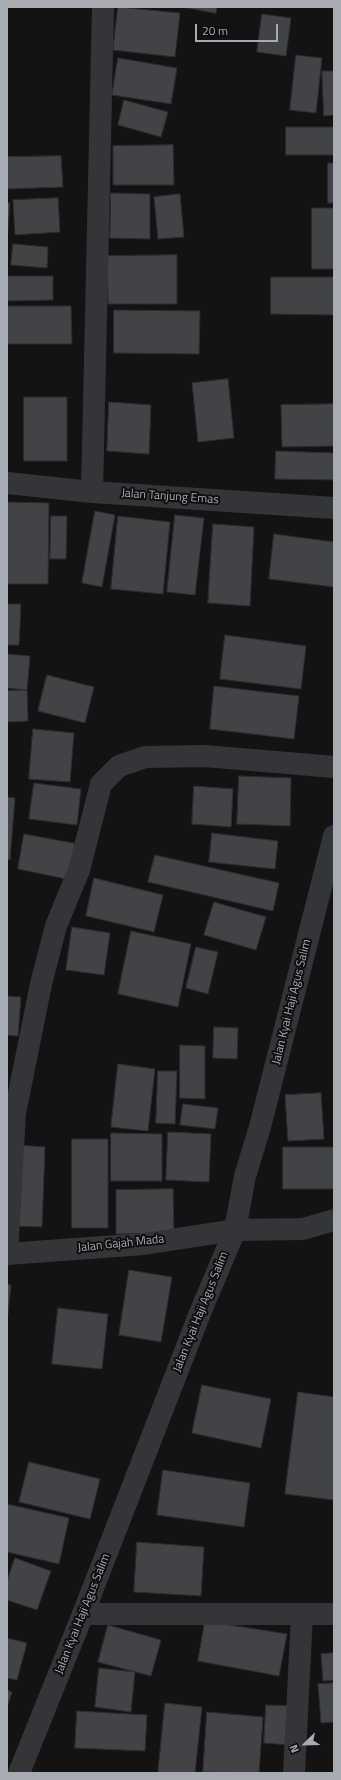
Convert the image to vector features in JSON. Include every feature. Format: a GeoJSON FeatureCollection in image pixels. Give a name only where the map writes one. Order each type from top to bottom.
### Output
{"type":"FeatureCollection","features":[{"type":"Feature","properties":{"kind":"street"},"geometry":{"type":"LineString","coordinates":[[92,492],[103,7]]}},
{"type":"Feature","properties":{"kind":"street","name":"Jalan Tanjung Emas"},"geometry":{"type":"LineString","coordinates":[[7,483],[92,492],[334,508]]}},
{"type":"Feature","properties":{"kind":"street"},"geometry":{"type":"LineString","coordinates":[[7,1254],[15,1113],[42,984],[56,926],[79,870],[101,784],[119,766],[144,757],[205,756],[334,768]]}},
{"type":"Feature","properties":{"kind":"street","name":"Jalan Kyai Haji Agus Salim"},"geometry":{"type":"LineString","coordinates":[[19,1773],[84,1614],[200,1313],[235,1230],[245,1176],[260,1127],[334,836]]}},
{"type":"Feature","properties":{"kind":"street","name":"Jalan Gajah Mada"},"geometry":{"type":"LineString","coordinates":[[7,1254],[144,1244],[235,1230],[303,1228],[334,1220]]}},
{"type":"Feature","properties":{"kind":"street"},"geometry":{"type":"LineString","coordinates":[[84,1614],[334,1614]]}},
{"type":"Feature","properties":{"kind":"street"},"geometry":{"type":"LineString","coordinates":[[294,1773],[302,1614]]}},
{"type":"Feature","properties":{"kind":"building"},"geometry":{"type":"Polygon","coordinates":[[[118,7],[180,13],[175,57],[113,50],[118,7]]]}},
{"type":"Feature","properties":{"kind":"building"},"geometry":{"type":"Polygon","coordinates":[[[182,7],[217,7],[216,13],[182,7]]]}},
{"type":"Feature","properties":{"kind":"building"},"geometry":{"type":"Polygon","coordinates":[[[262,14],[291,18],[286,56],[257,52],[262,14]]]}},
{"type":"Feature","properties":{"kind":"building"},"geometry":{"type":"Polygon","coordinates":[[[296,55],[322,58],[316,113],[290,110],[296,55]]]}},
{"type":"Feature","properties":{"kind":"building"},"geometry":{"type":"Polygon","coordinates":[[[118,58],[177,68],[171,104],[112,95],[118,58]]]}},
{"type":"Feature","properties":{"kind":"building"},"geometry":{"type":"Polygon","coordinates":[[[322,71],[334,71],[334,115],[324,116],[322,71]]]}},
{"type":"Feature","properties":{"kind":"building"},"geometry":{"type":"Polygon","coordinates":[[[124,100],[168,112],[161,137],[118,125],[124,100]]]}},
{"type":"Feature","properties":{"kind":"building"},"geometry":{"type":"Polygon","coordinates":[[[286,127],[334,127],[334,155],[286,155],[286,127]]]}},
{"type":"Feature","properties":{"kind":"building"},"geometry":{"type":"Polygon","coordinates":[[[173,145],[174,185],[113,185],[113,146],[173,145]]]}},
{"type":"Feature","properties":{"kind":"building"},"geometry":{"type":"Polygon","coordinates":[[[61,156],[63,187],[7,189],[7,157],[61,156]]]}},
{"type":"Feature","properties":{"kind":"building"},"geometry":{"type":"Polygon","coordinates":[[[328,163],[334,163],[334,203],[328,203],[328,163]]]}},
{"type":"Feature","properties":{"kind":"building"},"geometry":{"type":"Polygon","coordinates":[[[111,193],[150,194],[150,239],[110,238],[111,193]]]}},
{"type":"Feature","properties":{"kind":"building"},"geometry":{"type":"Polygon","coordinates":[[[180,194],[184,237],[158,239],[154,197],[180,194]]]}},
{"type":"Feature","properties":{"kind":"building"},"geometry":{"type":"Polygon","coordinates":[[[58,198],[60,232],[15,235],[13,200],[58,198]]]}},
{"type":"Feature","properties":{"kind":"building"},"geometry":{"type":"Polygon","coordinates":[[[7,203],[10,203],[7,243],[7,203]]]}},
{"type":"Feature","properties":{"kind":"building"},"geometry":{"type":"Polygon","coordinates":[[[312,208],[334,208],[334,269],[312,269],[312,208]]]}},
{"type":"Feature","properties":{"kind":"building"},"geometry":{"type":"Polygon","coordinates":[[[13,244],[48,247],[47,268],[11,265],[13,244]]]}},
{"type":"Feature","properties":{"kind":"building"},"geometry":{"type":"Polygon","coordinates":[[[177,255],[177,304],[108,304],[107,256],[177,255]]]}},
{"type":"Feature","properties":{"kind":"building"},"geometry":{"type":"Polygon","coordinates":[[[7,276],[53,276],[53,300],[7,301],[7,276]]]}},
{"type":"Feature","properties":{"kind":"building"},"geometry":{"type":"Polygon","coordinates":[[[271,277],[334,277],[334,315],[271,314],[271,277]]]}},
{"type":"Feature","properties":{"kind":"building"},"geometry":{"type":"Polygon","coordinates":[[[7,306],[71,306],[72,344],[7,344],[7,306]]]}},
{"type":"Feature","properties":{"kind":"building"},"geometry":{"type":"Polygon","coordinates":[[[114,310],[200,311],[199,354],[114,353],[114,310]]]}},
{"type":"Feature","properties":{"kind":"building"},"geometry":{"type":"Polygon","coordinates":[[[228,379],[234,438],[198,442],[192,383],[228,379]]]}},
{"type":"Feature","properties":{"kind":"building"},"geometry":{"type":"Polygon","coordinates":[[[24,397],[67,397],[67,461],[24,461],[24,397]]]}},
{"type":"Feature","properties":{"kind":"building"},"geometry":{"type":"Polygon","coordinates":[[[109,402],[151,405],[149,454],[107,451],[109,402]]]}},
{"type":"Feature","properties":{"kind":"building"},"geometry":{"type":"Polygon","coordinates":[[[334,404],[334,446],[282,447],[281,405],[334,404]]]}},
{"type":"Feature","properties":{"kind":"building"},"geometry":{"type":"Polygon","coordinates":[[[276,451],[334,453],[334,480],[275,479],[276,451]]]}},
{"type":"Feature","properties":{"kind":"building"},"geometry":{"type":"Polygon","coordinates":[[[7,502],[49,503],[48,584],[7,584],[7,502]]]}},
{"type":"Feature","properties":{"kind":"building"},"geometry":{"type":"Polygon","coordinates":[[[95,511],[115,515],[102,587],[82,583],[95,511]]]}},
{"type":"Feature","properties":{"kind":"building"},"geometry":{"type":"Polygon","coordinates":[[[175,515],[204,518],[195,595],[167,592],[175,515]]]}},
{"type":"Feature","properties":{"kind":"building"},"geometry":{"type":"Polygon","coordinates":[[[51,516],[67,516],[66,559],[50,559],[51,516]]]}},
{"type":"Feature","properties":{"kind":"building"},"geometry":{"type":"Polygon","coordinates":[[[118,516],[170,522],[163,594],[111,589],[118,516]]]}},
{"type":"Feature","properties":{"kind":"building"},"geometry":{"type":"Polygon","coordinates":[[[213,524],[254,527],[250,606],[208,603],[213,524]]]}},
{"type":"Feature","properties":{"kind":"building"},"geometry":{"type":"Polygon","coordinates":[[[274,534],[334,542],[334,587],[269,579],[274,534]]]}},
{"type":"Feature","properties":{"kind":"building"},"geometry":{"type":"Polygon","coordinates":[[[7,604],[21,604],[19,645],[7,645],[7,604]]]}},
{"type":"Feature","properties":{"kind":"building"},"geometry":{"type":"Polygon","coordinates":[[[225,635],[306,646],[301,689],[220,679],[225,635]]]}},
{"type":"Feature","properties":{"kind":"building"},"geometry":{"type":"Polygon","coordinates":[[[7,654],[30,656],[27,690],[7,688],[7,654]]]}},
{"type":"Feature","properties":{"kind":"building"},"geometry":{"type":"Polygon","coordinates":[[[47,675],[94,687],[85,723],[38,711],[47,675]]]}},
{"type":"Feature","properties":{"kind":"building"},"geometry":{"type":"Polygon","coordinates":[[[214,686],[299,696],[294,739],[210,729],[214,686]]]}},
{"type":"Feature","properties":{"kind":"building"},"geometry":{"type":"Polygon","coordinates":[[[27,690],[28,721],[7,722],[7,691],[27,690]]]}},
{"type":"Feature","properties":{"kind":"building"},"geometry":{"type":"Polygon","coordinates":[[[33,729],[74,733],[70,782],[29,779],[33,729]]]}},
{"type":"Feature","properties":{"kind":"building"},"geometry":{"type":"Polygon","coordinates":[[[239,776],[291,778],[290,826],[237,824],[239,776]]]}},
{"type":"Feature","properties":{"kind":"building"},"geometry":{"type":"Polygon","coordinates":[[[34,783],[81,789],[77,825],[29,819],[34,783]]]}},
{"type":"Feature","properties":{"kind":"building"},"geometry":{"type":"Polygon","coordinates":[[[194,786],[233,789],[231,827],[192,824],[194,786]]]}},
{"type":"Feature","properties":{"kind":"building"},"geometry":{"type":"Polygon","coordinates":[[[7,797],[15,798],[10,860],[7,859],[7,797]]]}},
{"type":"Feature","properties":{"kind":"building"},"geometry":{"type":"Polygon","coordinates":[[[212,833],[278,841],[275,869],[209,862],[212,833]]]}},
{"type":"Feature","properties":{"kind":"building"},"geometry":{"type":"Polygon","coordinates":[[[24,834],[78,844],[71,880],[18,869],[24,834]]]}},
{"type":"Feature","properties":{"kind":"building"},"geometry":{"type":"Polygon","coordinates":[[[155,855],[279,883],[273,911],[148,882],[155,855]]]}},
{"type":"Feature","properties":{"kind":"building"},"geometry":{"type":"Polygon","coordinates":[[[94,878],[163,895],[154,932],[86,916],[94,878]]]}},
{"type":"Feature","properties":{"kind":"building"},"geometry":{"type":"Polygon","coordinates":[[[214,902],[266,917],[256,950],[204,935],[214,902]]]}},
{"type":"Feature","properties":{"kind":"building"},"geometry":{"type":"Polygon","coordinates":[[[72,927],[110,933],[104,975],[66,970],[72,927]]]}},
{"type":"Feature","properties":{"kind":"building"},"geometry":{"type":"Polygon","coordinates":[[[131,931],[191,944],[178,1007],[118,994],[131,931]]]}},
{"type":"Feature","properties":{"kind":"building"},"geometry":{"type":"Polygon","coordinates":[[[196,947],[218,952],[208,994],[186,988],[196,947]]]}},
{"type":"Feature","properties":{"kind":"building"},"geometry":{"type":"Polygon","coordinates":[[[7,996],[21,997],[18,1036],[7,1035],[7,996]]]}},
{"type":"Feature","properties":{"kind":"building"},"geometry":{"type":"Polygon","coordinates":[[[214,1027],[238,1028],[237,1059],[213,1058],[214,1027]]]}},
{"type":"Feature","properties":{"kind":"building"},"geometry":{"type":"Polygon","coordinates":[[[180,1045],[205,1046],[205,1099],[180,1098],[180,1045]]]}},
{"type":"Feature","properties":{"kind":"building"},"geometry":{"type":"Polygon","coordinates":[[[118,1064],[155,1069],[148,1131],[111,1127],[118,1064]]]}},
{"type":"Feature","properties":{"kind":"building"},"geometry":{"type":"Polygon","coordinates":[[[158,1071],[177,1071],[175,1124],[156,1123],[158,1071]]]}},
{"type":"Feature","properties":{"kind":"building"},"geometry":{"type":"Polygon","coordinates":[[[321,1093],[324,1139],[288,1141],[285,1095],[321,1093]]]}},
{"type":"Feature","properties":{"kind":"building"},"geometry":{"type":"Polygon","coordinates":[[[183,1104],[218,1108],[215,1129],[180,1125],[183,1104]]]}},
{"type":"Feature","properties":{"kind":"building"},"geometry":{"type":"Polygon","coordinates":[[[168,1132],[211,1134],[209,1182],[166,1180],[168,1132]]]}},
{"type":"Feature","properties":{"kind":"building"},"geometry":{"type":"Polygon","coordinates":[[[111,1133],[162,1134],[162,1181],[111,1181],[111,1133]]]}},
{"type":"Feature","properties":{"kind":"building"},"geometry":{"type":"Polygon","coordinates":[[[72,1139],[108,1139],[108,1228],[72,1228],[72,1139]]]}},
{"type":"Feature","properties":{"kind":"building"},"geometry":{"type":"Polygon","coordinates":[[[18,1145],[45,1147],[42,1227],[14,1226],[18,1145]]]}},
{"type":"Feature","properties":{"kind":"building"},"geometry":{"type":"Polygon","coordinates":[[[283,1147],[334,1147],[334,1189],[283,1189],[283,1147]]]}},
{"type":"Feature","properties":{"kind":"building"},"geometry":{"type":"Polygon","coordinates":[[[173,1189],[174,1233],[116,1234],[116,1190],[173,1189]]]}},
{"type":"Feature","properties":{"kind":"building"},"geometry":{"type":"Polygon","coordinates":[[[129,1270],[172,1277],[161,1342],[119,1335],[129,1270]]]}},
{"type":"Feature","properties":{"kind":"building"},"geometry":{"type":"Polygon","coordinates":[[[7,1284],[11,1285],[7,1323],[7,1284]]]}},
{"type":"Feature","properties":{"kind":"building"},"geometry":{"type":"Polygon","coordinates":[[[58,1308],[108,1314],[102,1369],[52,1364],[58,1308]]]}},
{"type":"Feature","properties":{"kind":"building"},"geometry":{"type":"Polygon","coordinates":[[[202,1385],[271,1399],[261,1448],[192,1433],[202,1385]]]}},
{"type":"Feature","properties":{"kind":"building"},"geometry":{"type":"Polygon","coordinates":[[[298,1392],[334,1397],[334,1500],[285,1494],[298,1392]]]}},
{"type":"Feature","properties":{"kind":"building"},"geometry":{"type":"Polygon","coordinates":[[[29,1462],[100,1479],[90,1519],[19,1502],[29,1462]]]}},
{"type":"Feature","properties":{"kind":"building"},"geometry":{"type":"Polygon","coordinates":[[[163,1470],[250,1483],[244,1527],[157,1515],[163,1470]]]}},
{"type":"Feature","properties":{"kind":"building"},"geometry":{"type":"Polygon","coordinates":[[[7,1504],[69,1518],[59,1564],[7,1552],[7,1504]]]}},
{"type":"Feature","properties":{"kind":"building"},"geometry":{"type":"Polygon","coordinates":[[[137,1542],[204,1547],[201,1596],[134,1592],[137,1542]]]}},
{"type":"Feature","properties":{"kind":"building"},"geometry":{"type":"Polygon","coordinates":[[[15,1558],[51,1571],[37,1610],[7,1600],[7,1581],[15,1558]]]}},
{"type":"Feature","properties":{"kind":"building"},"geometry":{"type":"Polygon","coordinates":[[[205,1621],[287,1634],[279,1676],[198,1661],[205,1621]]]}},
{"type":"Feature","properties":{"kind":"building"},"geometry":{"type":"Polygon","coordinates":[[[108,1625],[161,1640],[151,1676],[98,1662],[108,1625]]]}},
{"type":"Feature","properties":{"kind":"building"},"geometry":{"type":"Polygon","coordinates":[[[7,1638],[27,1643],[17,1680],[7,1678],[7,1638]]]}},
{"type":"Feature","properties":{"kind":"building"},"geometry":{"type":"Polygon","coordinates":[[[334,1653],[334,1680],[323,1681],[321,1654],[334,1653]]]}},
{"type":"Feature","properties":{"kind":"building"},"geometry":{"type":"Polygon","coordinates":[[[99,1668],[135,1672],[131,1712],[95,1707],[99,1668]]]}},
{"type":"Feature","properties":{"kind":"building"},"geometry":{"type":"Polygon","coordinates":[[[334,1683],[334,1722],[321,1723],[318,1684],[334,1683]]]}},
{"type":"Feature","properties":{"kind":"building"},"geometry":{"type":"Polygon","coordinates":[[[7,1690],[12,1692],[7,1707],[7,1690]]]}},
{"type":"Feature","properties":{"kind":"building"},"geometry":{"type":"Polygon","coordinates":[[[165,1703],[202,1707],[195,1773],[158,1773],[165,1703]]]}},
{"type":"Feature","properties":{"kind":"building"},"geometry":{"type":"Polygon","coordinates":[[[266,1705],[292,1706],[289,1745],[264,1743],[266,1705]]]}},
{"type":"Feature","properties":{"kind":"building"},"geometry":{"type":"Polygon","coordinates":[[[77,1711],[147,1715],[145,1751],[75,1748],[77,1711]]]}},
{"type":"Feature","properties":{"kind":"building"},"geometry":{"type":"Polygon","coordinates":[[[207,1712],[263,1717],[259,1773],[203,1772],[207,1712]]]}}]}
